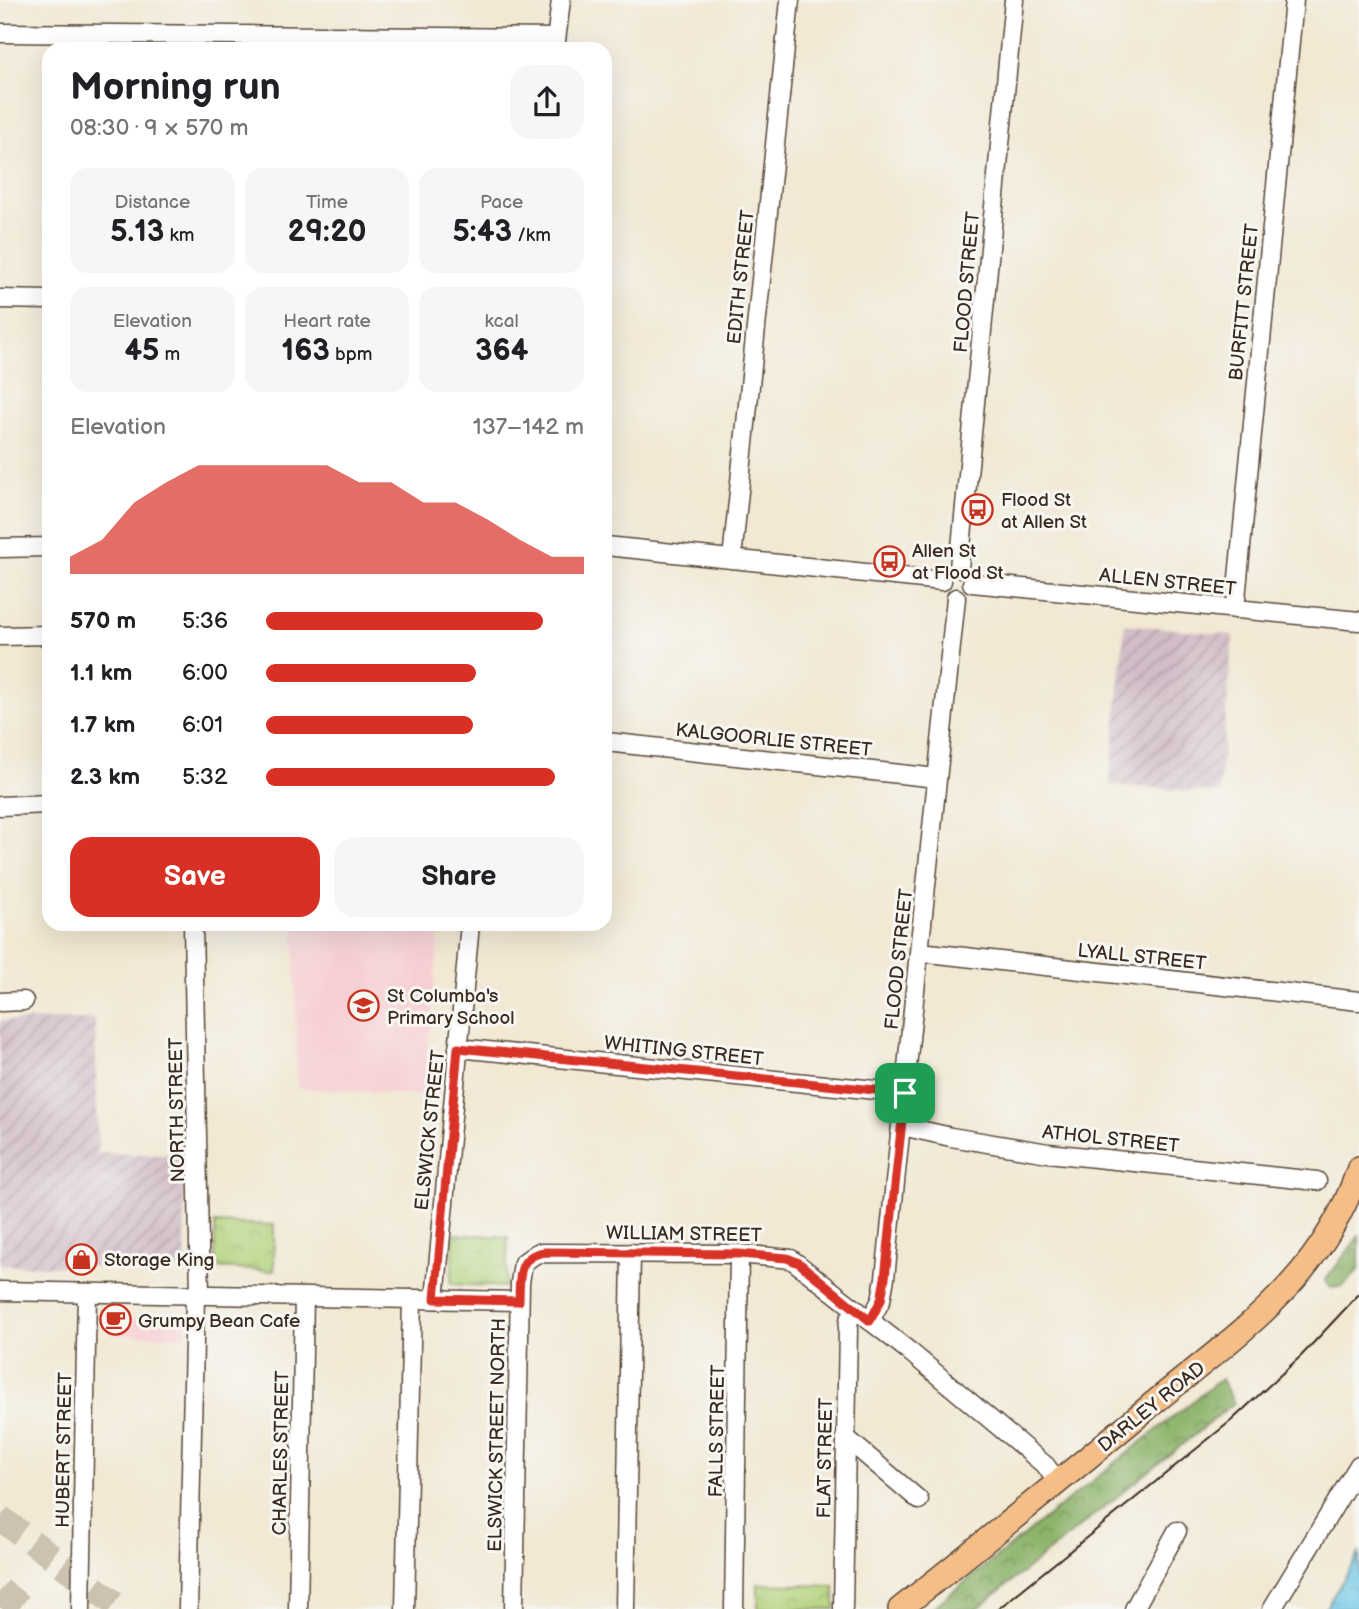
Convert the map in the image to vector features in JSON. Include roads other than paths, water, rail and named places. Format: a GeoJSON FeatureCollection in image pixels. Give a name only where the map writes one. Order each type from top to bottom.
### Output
{"type":"FeatureCollection","features":[{"type":"Feature","properties":{"kind":"main road","name":"DARLEY ROAD"},"geometry":{"type":"LineString","coordinates":[[900,1609],[1058,1483],[1278,1299],[1305,1269],[1328,1236],[1345,1204],[1359,1168]]}},
{"type":"Feature","properties":{"kind":"street"},"geometry":{"type":"LineString","coordinates":[[556,42],[561,0]]}},
{"type":"Feature","properties":{"kind":"street","name":"EDITH STREET"},"geometry":{"type":"LineString","coordinates":[[732,559],[790,0]]}},
{"type":"Feature","properties":{"kind":"street","name":"FLOOD STREET"},"geometry":{"type":"LineString","coordinates":[[959,568],[1014,0]]}},
{"type":"Feature","properties":{"kind":"street","name":"BURFITT STREET"},"geometry":{"type":"LineString","coordinates":[[1234,609],[1294,0]]}},
{"type":"Feature","properties":{"kind":"street"},"geometry":{"type":"LineString","coordinates":[[0,33],[455,42]]}},
{"type":"Feature","properties":{"kind":"street"},"geometry":{"type":"LineString","coordinates":[[0,299],[42,300]]}},
{"type":"Feature","properties":{"kind":"street"},"geometry":{"type":"LineString","coordinates":[[612,546],[942,580]]}},
{"type":"Feature","properties":{"kind":"street"},"geometry":{"type":"LineString","coordinates":[[0,548],[42,547]]}},
{"type":"Feature","properties":{"kind":"street"},"geometry":{"type":"LineString","coordinates":[[959,568],[967,572],[972,583],[967,594],[956,598],[944,590],[942,580],[946,572],[959,568]]}},
{"type":"Feature","properties":{"kind":"street","name":"ALLEN STREET"},"geometry":{"type":"LineString","coordinates":[[972,583],[1359,621]]}},
{"type":"Feature","properties":{"kind":"street","name":"FLOOD STREET"},"geometry":{"type":"LineString","coordinates":[[863,1315],[881,1300],[885,1278],[956,598]]}},
{"type":"Feature","properties":{"kind":"street"},"geometry":{"type":"LineString","coordinates":[[0,636],[42,635]]}},
{"type":"Feature","properties":{"kind":"street","name":"KALGOORLIE STREET"},"geometry":{"type":"LineString","coordinates":[[612,743],[937,778]]}},
{"type":"Feature","properties":{"kind":"street"},"geometry":{"type":"LineString","coordinates":[[0,806],[42,804]]}},
{"type":"Feature","properties":{"kind":"street","name":"NORTH STREET"},"geometry":{"type":"LineString","coordinates":[[188,1609],[197,1296],[193,931]]}},
{"type":"Feature","properties":{"kind":"street","name":"ELSWICK STREET"},"geometry":{"type":"LineString","coordinates":[[435,1299],[469,931]]}},
{"type":"Feature","properties":{"kind":"street","name":"LYALL STREET"},"geometry":{"type":"LineString","coordinates":[[920,952],[1359,1001]]}},
{"type":"Feature","properties":{"kind":"street"},"geometry":{"type":"LineString","coordinates":[[0,1002],[23,1001]]}},
{"type":"Feature","properties":{"kind":"street","name":"WHITING STREET"},"geometry":{"type":"LineString","coordinates":[[458,1048],[905,1093]]}},
{"type":"Feature","properties":{"kind":"street","name":"ATHOL STREET"},"geometry":{"type":"LineString","coordinates":[[902,1126],[1048,1153],[1317,1181]]}},
{"type":"Feature","properties":{"kind":"street","name":"WILLIAM STREET"},"geometry":{"type":"LineString","coordinates":[[523,1262],[533,1254],[545,1252],[739,1254],[795,1260],[1046,1466],[1058,1483]]}},
{"type":"Feature","properties":{"kind":"street"},"geometry":{"type":"LineString","coordinates":[[625,1609],[631,1253]]}},
{"type":"Feature","properties":{"kind":"street","name":"FALLS STREET"},"geometry":{"type":"LineString","coordinates":[[734,1609],[739,1254]]}},
{"type":"Feature","properties":{"kind":"street","name":"ELSWICK STREET NORTH"},"geometry":{"type":"LineString","coordinates":[[514,1609],[519,1301],[523,1262]]}},
{"type":"Feature","properties":{"kind":"street"},"geometry":{"type":"LineString","coordinates":[[0,1291],[519,1301]]}},
{"type":"Feature","properties":{"kind":"street","name":"HUBERT STREET"},"geometry":{"type":"LineString","coordinates":[[80,1609],[87,1293]]}},
{"type":"Feature","properties":{"kind":"street","name":"CHARLES STREET"},"geometry":{"type":"LineString","coordinates":[[298,1609],[304,1298]]}},
{"type":"Feature","properties":{"kind":"street"},"geometry":{"type":"LineString","coordinates":[[405,1609],[412,1299]]}},
{"type":"Feature","properties":{"kind":"street","name":"FLAT STREET"},"geometry":{"type":"LineString","coordinates":[[844,1609],[848,1328],[849,1320],[863,1315]]}},
{"type":"Feature","properties":{"kind":"street"},"geometry":{"type":"LineString","coordinates":[[845,1437],[919,1500]]}},
{"type":"Feature","properties":{"kind":"street"},"geometry":{"type":"LineString","coordinates":[[1272,1609],[1359,1465]]}},
{"type":"Feature","properties":{"kind":"street"},"geometry":{"type":"LineString","coordinates":[[1134,1609],[1177,1531]]}},
{"type":"Feature","properties":{"kind":"water"},"geometry":{"type":"Polygon","coordinates":[[[1359,1554],[1359,1609],[1325,1609],[1359,1554]]]}},
{"type":"Feature","properties":{"kind":"tunnel"},"geometry":{"type":"LineString","coordinates":[[0,1518],[122,1609]]}},
{"type":"Feature","properties":{"kind":"tunnel"},"geometry":{"type":"LineString","coordinates":[[0,1591],[24,1609]]}},
{"type":"Feature","properties":{"kind":"tram line"},"geometry":{"type":"LineString","coordinates":[[998,1609],[1232,1420],[1302,1355],[1359,1294]]}},
{"type":"Feature","properties":{"kind":"place","name":"Flood St at Allen St"},"geometry":{"type":"Point","coordinates":[978,510]}},
{"type":"Feature","properties":{"kind":"place","name":"Allen St at Flood St"},"geometry":{"type":"Point","coordinates":[889,561]}},
{"type":"Feature","properties":{"kind":"place","name":"St Columba's Primary School"},"geometry":{"type":"Point","coordinates":[364,1006]}},
{"type":"Feature","properties":{"kind":"place","name":"Storage King"},"geometry":{"type":"Point","coordinates":[81,1259]}},
{"type":"Feature","properties":{"kind":"place","name":"Grumpy Bean Cafe"},"geometry":{"type":"Point","coordinates":[115,1320]}}]}
